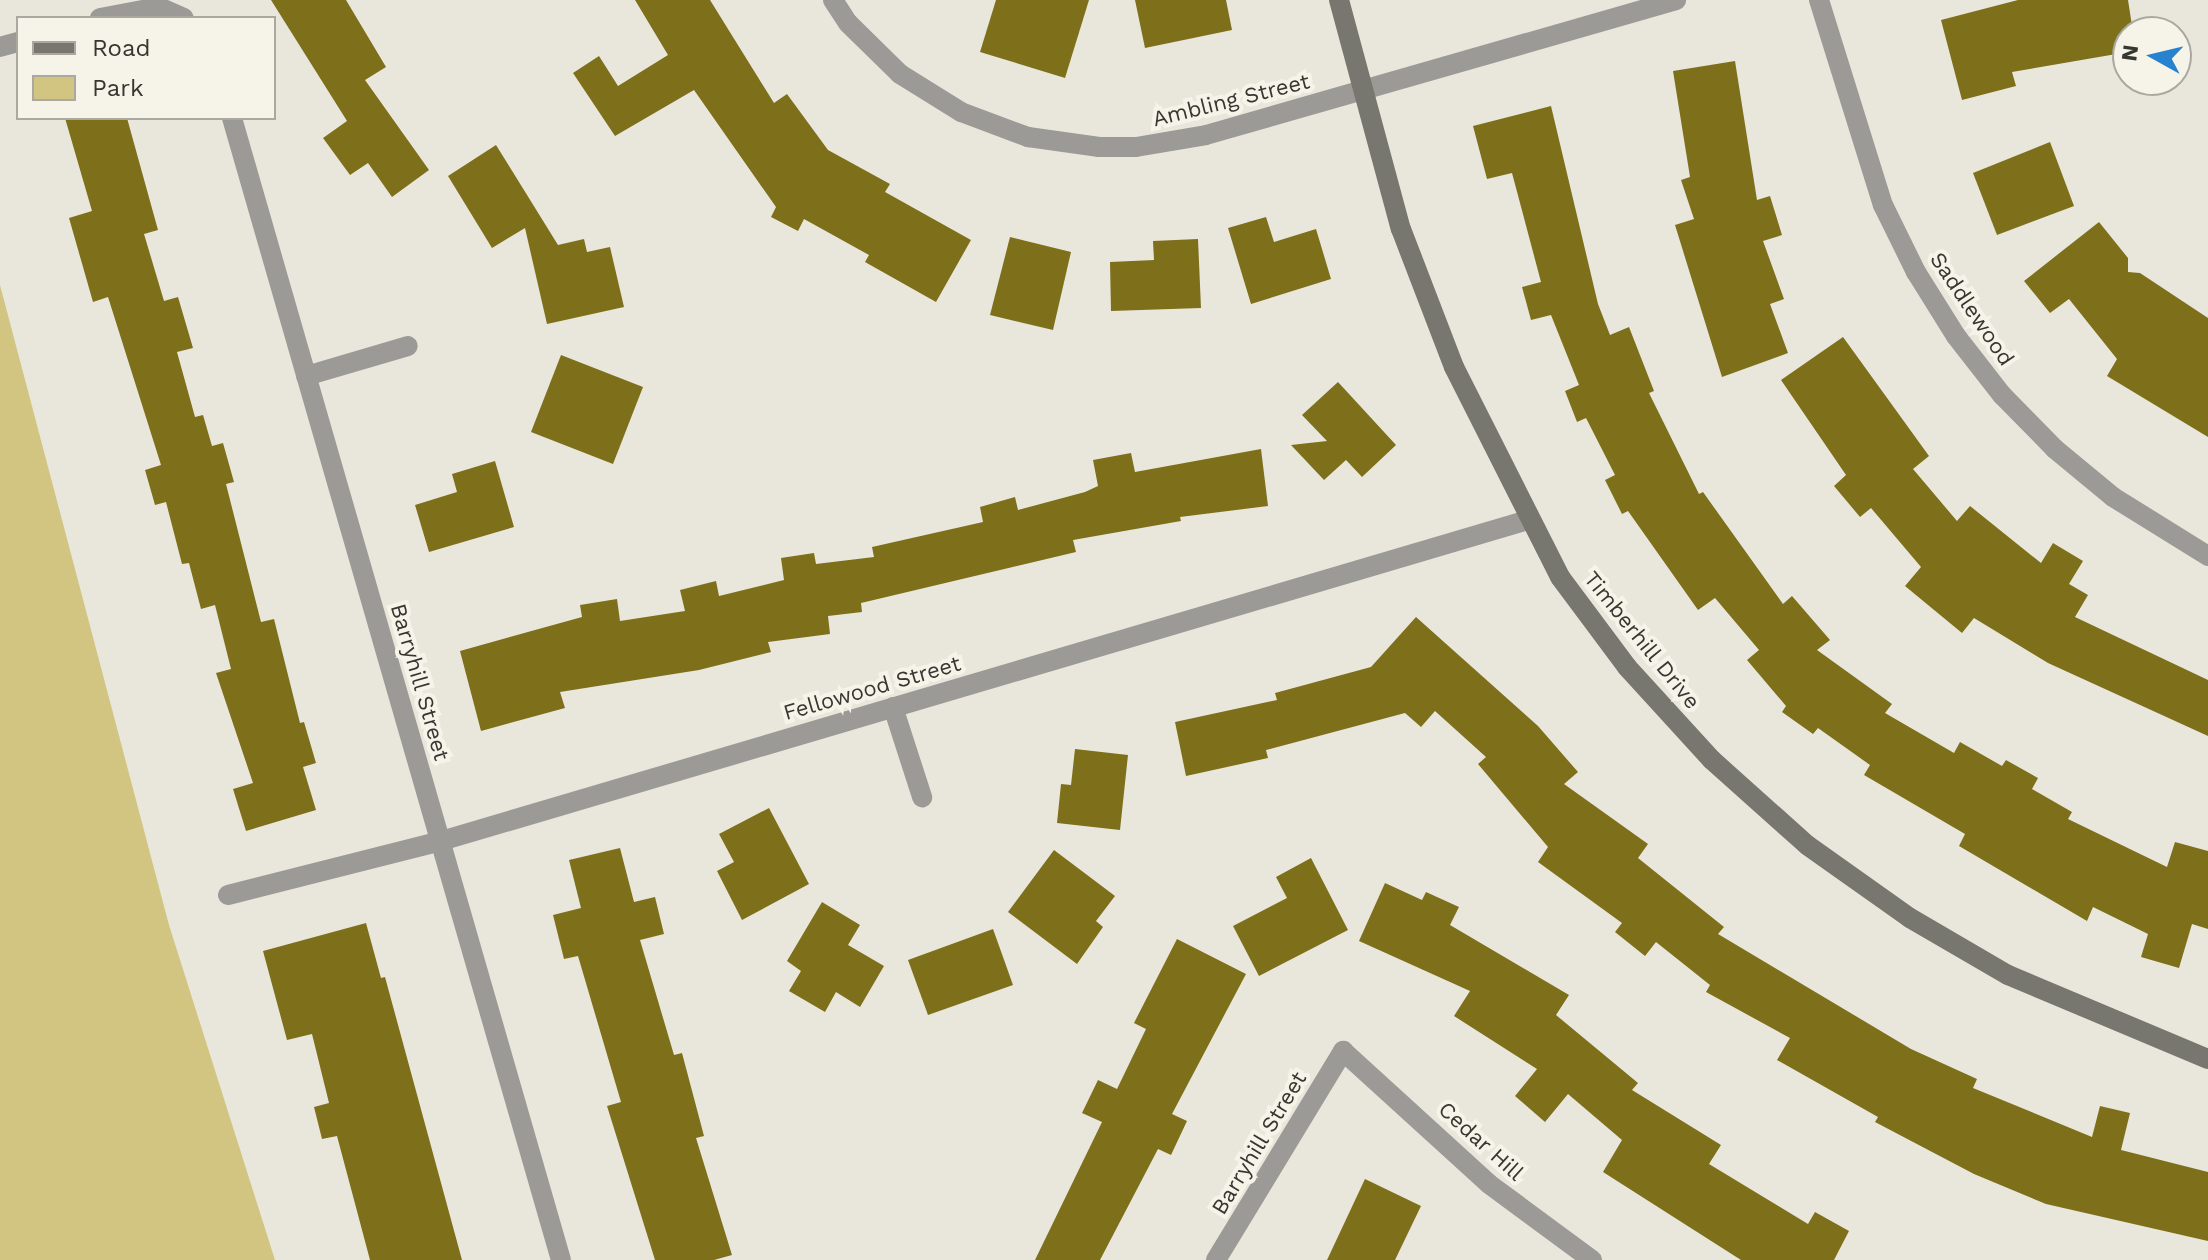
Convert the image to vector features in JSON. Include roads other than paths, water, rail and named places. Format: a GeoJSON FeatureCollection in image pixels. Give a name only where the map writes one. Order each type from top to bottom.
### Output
{"type":"FeatureCollection","features":[{"type":"Feature","properties":{"kind":"street","name":"Ambling Street"},"geometry":{"type":"LineString","coordinates":[[833,0],[868,43],[929,94],[993,126],[1063,144],[1171,143],[1676,0]]}},
{"type":"Feature","properties":{"kind":"street","name":"Timberhill Drive"},"geometry":{"type":"LineString","coordinates":[[1339,0],[1407,243],[1454,367],[1528,520],[1560,577],[1627,667],[1712,760],[1807,845],[1910,918],[2008,975],[2208,1059]]}},
{"type":"Feature","properties":{"kind":"street","name":"Saddlewood"},"geometry":{"type":"LineString","coordinates":[[1819,0],[1883,205],[1916,272],[1956,336],[2002,395],[2055,449],[2113,497],[2208,556]]}},
{"type":"Feature","properties":{"kind":"street"},"geometry":{"type":"LineString","coordinates":[[107,16],[131,9],[180,15]]}},
{"type":"Feature","properties":{"kind":"street","name":"Barryhill Street"},"geometry":{"type":"LineString","coordinates":[[233,120],[561,1260]]}},
{"type":"Feature","properties":{"kind":"street"},"geometry":{"type":"LineString","coordinates":[[306,376],[408,346]]}},
{"type":"Feature","properties":{"kind":"street","name":"Fellowood Street"},"geometry":{"type":"LineString","coordinates":[[228,895],[441,841],[1528,520]]}},
{"type":"Feature","properties":{"kind":"street"},"geometry":{"type":"LineString","coordinates":[[893,707],[922,797]]}},
{"type":"Feature","properties":{"kind":"street","name":"Barryhill Street"},"geometry":{"type":"LineString","coordinates":[[1216,1260],[1343,1051]]}},
{"type":"Feature","properties":{"kind":"street","name":"Cedar Hill"},"geometry":{"type":"LineString","coordinates":[[1343,1051],[1489,1184],[1592,1260]]}}]}
